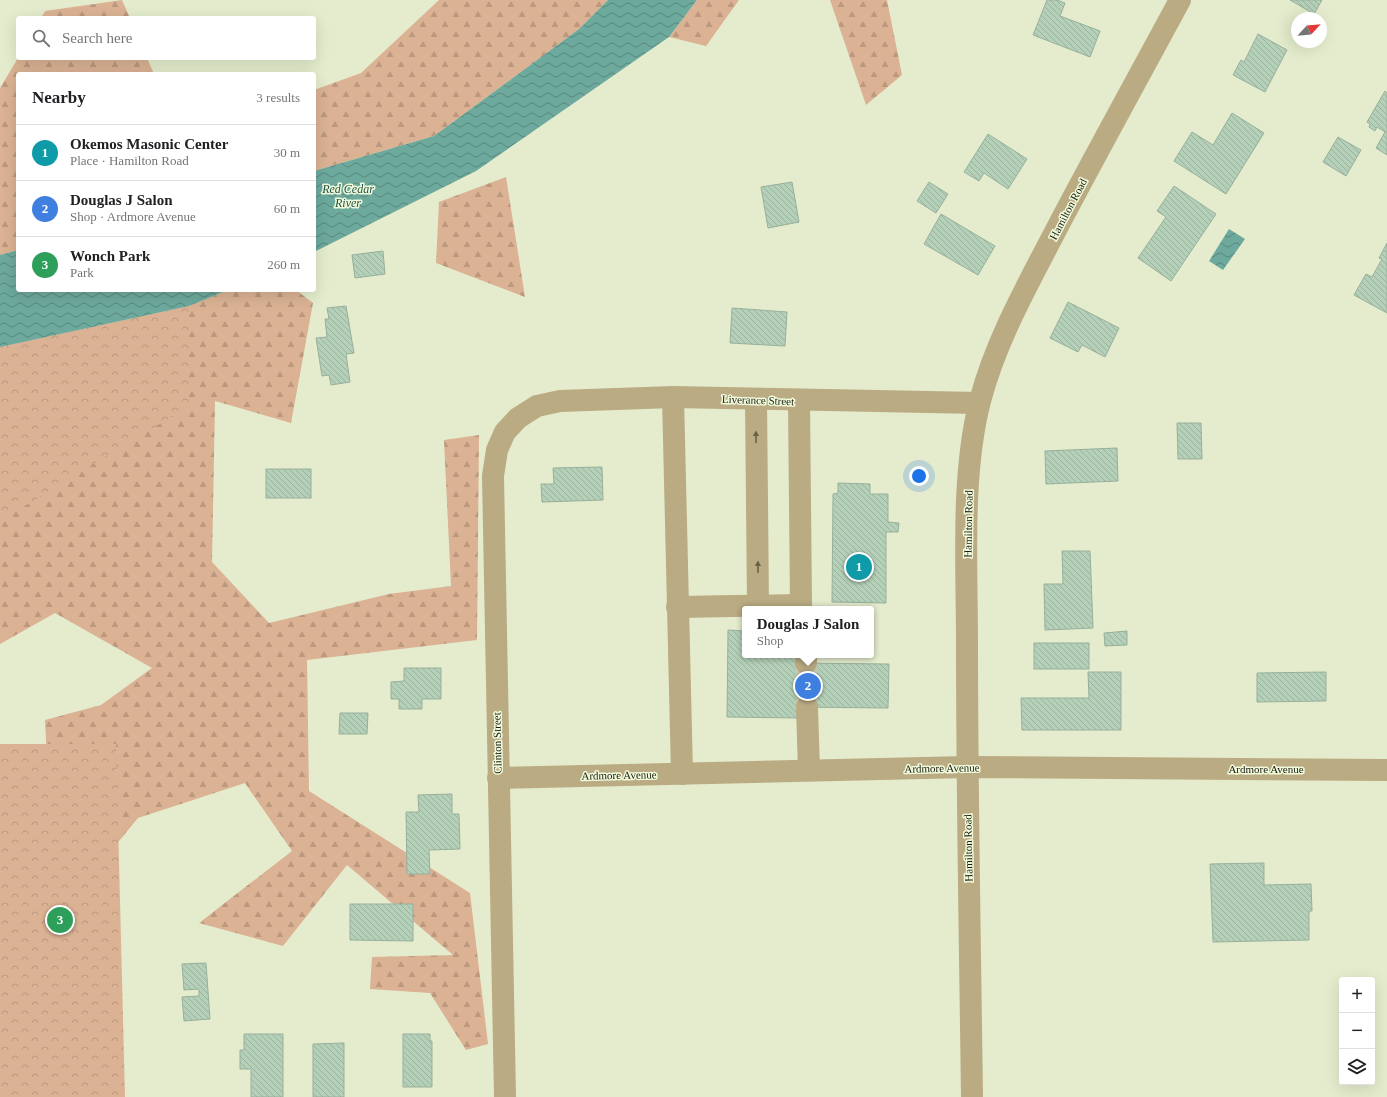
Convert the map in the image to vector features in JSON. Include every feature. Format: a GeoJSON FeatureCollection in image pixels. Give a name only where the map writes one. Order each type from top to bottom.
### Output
{"type":"FeatureCollection","features":[{"type":"Feature","properties":{"kind":"street","name":"Hamilton Road"},"geometry":{"type":"LineString","coordinates":[[972,1097],[967,767],[968,512],[970,459],[979,403],[995,353],[1022,295],[1180,0]]}},
{"type":"Feature","properties":{"kind":"street","name":"Liverance Street"},"geometry":{"type":"LineString","coordinates":[[537,406],[560,401],[673,397],[799,401],[979,403]]}},
{"type":"Feature","properties":{"kind":"street"},"geometry":{"type":"LineString","coordinates":[[673,397],[682,774]]}},
{"type":"Feature","properties":{"kind":"street"},"geometry":{"type":"LineString","coordinates":[[756,400],[758,606]]}},
{"type":"Feature","properties":{"kind":"street"},"geometry":{"type":"LineString","coordinates":[[799,401],[802,606]]}},
{"type":"Feature","properties":{"kind":"street","name":"Clinton Street"},"geometry":{"type":"LineString","coordinates":[[505,1097],[493,476],[497,450],[505,432],[518,418],[537,406]]}},
{"type":"Feature","properties":{"kind":"street"},"geometry":{"type":"LineString","coordinates":[[677,607],[742,606]]}},
{"type":"Feature","properties":{"kind":"street"},"geometry":{"type":"LineString","coordinates":[[808,707],[809,770]]}},
{"type":"Feature","properties":{"kind":"street","name":"Ardmore Avenue"},"geometry":{"type":"LineString","coordinates":[[498,778],[967,767],[1387,770]]}},
{"type":"Feature","properties":{"kind":"green space"},"geometry":{"type":"Polygon","coordinates":[[[122,0],[129,16],[42,16],[45,11],[122,0]]]}},
{"type":"Feature","properties":{"kind":"green space"},"geometry":{"type":"Polygon","coordinates":[[[439,0],[608,0],[579,29],[434,136],[316,170],[316,89],[361,73],[439,0]]]}},
{"type":"Feature","properties":{"kind":"green space"},"geometry":{"type":"Polygon","coordinates":[[[697,0],[739,0],[706,46],[669,37],[697,0]]]}},
{"type":"Feature","properties":{"kind":"green space"},"geometry":{"type":"Polygon","coordinates":[[[830,0],[887,0],[902,75],[866,105],[830,0]]]}},
{"type":"Feature","properties":{"kind":"green space"},"geometry":{"type":"Polygon","coordinates":[[[17,60],[148,60],[153,72],[16,72],[16,251],[0,255],[0,88],[17,60]]]}},
{"type":"Feature","properties":{"kind":"green space"},"geometry":{"type":"Polygon","coordinates":[[[506,177],[525,297],[436,263],[439,202],[506,177]]]}},
{"type":"Feature","properties":{"kind":"green space"},"geometry":{"type":"Polygon","coordinates":[[[223,292],[299,292],[313,303],[291,423],[215,401],[212,562],[269,623],[389,594],[451,586],[444,440],[479,435],[477,640],[307,660],[309,791],[470,893],[488,1044],[466,1050],[430,993],[370,989],[372,957],[453,955],[347,865],[283,946],[199,923],[292,851],[245,783],[138,818],[55,919],[45,720],[101,705],[152,668],[55,613],[0,644],[0,347],[189,306],[223,292]]]}},
{"type":"Feature","properties":{"kind":"green space"},"geometry":{"type":"Polygon","coordinates":[[[189,306],[189,406],[0,521],[0,347],[189,306]]]}},
{"type":"Feature","properties":{"kind":"green space"},"geometry":{"type":"Polygon","coordinates":[[[0,744],[116,744],[125,1097],[0,1097],[0,744]]]}},
{"type":"Feature","properties":{"kind":"water","name":"Red Cedar River"},"geometry":{"type":"Polygon","coordinates":[[[608,0],[697,0],[669,37],[476,171],[316,251],[316,170],[434,136],[579,29],[608,0]]]}},
{"type":"Feature","properties":{"kind":"water"},"geometry":{"type":"Polygon","coordinates":[[[1229,229],[1245,239],[1223,270],[1209,261],[1229,229]]]}},
{"type":"Feature","properties":{"kind":"water"},"geometry":{"type":"Polygon","coordinates":[[[16,251],[16,292],[223,292],[189,306],[0,347],[0,255],[16,251]]]}},
{"type":"Feature","properties":{"kind":"building"},"geometry":{"type":"Polygon","coordinates":[[[1047,0],[1057,0],[1065,3],[1060,16],[1100,31],[1090,57],[1033,35],[1047,0]]]}},
{"type":"Feature","properties":{"kind":"building"},"geometry":{"type":"Polygon","coordinates":[[[1290,0],[1322,0],[1315,12],[1311,12],[1290,0]]]}},
{"type":"Feature","properties":{"kind":"building"},"geometry":{"type":"Polygon","coordinates":[[[1258,34],[1287,50],[1265,92],[1233,75],[1241,60],[1244,62],[1258,34]]]}},
{"type":"Feature","properties":{"kind":"building"},"geometry":{"type":"Polygon","coordinates":[[[1385,91],[1387,93],[1387,155],[1376,148],[1385,132],[1377,127],[1375,131],[1369,127],[1370,124],[1367,122],[1385,91]]]}},
{"type":"Feature","properties":{"kind":"building"},"geometry":{"type":"Polygon","coordinates":[[[1232,113],[1264,133],[1226,194],[1174,161],[1192,132],[1213,145],[1232,113]]]}},
{"type":"Feature","properties":{"kind":"building"},"geometry":{"type":"Polygon","coordinates":[[[988,134],[1027,159],[1008,189],[984,173],[979,181],[964,172],[988,134]]]}},
{"type":"Feature","properties":{"kind":"building"},"geometry":{"type":"Polygon","coordinates":[[[1338,137],[1361,150],[1346,176],[1323,162],[1338,137]]]}},
{"type":"Feature","properties":{"kind":"building"},"geometry":{"type":"Polygon","coordinates":[[[792,182],[799,222],[768,228],[761,187],[792,182]]]}},
{"type":"Feature","properties":{"kind":"building"},"geometry":{"type":"Polygon","coordinates":[[[929,182],[948,194],[936,213],[917,201],[929,182]]]}},
{"type":"Feature","properties":{"kind":"building"},"geometry":{"type":"Polygon","coordinates":[[[1174,186],[1216,214],[1171,281],[1138,258],[1166,217],[1157,211],[1174,186]]]}},
{"type":"Feature","properties":{"kind":"building"},"geometry":{"type":"Polygon","coordinates":[[[941,214],[995,246],[978,275],[924,244],[941,214]]]}},
{"type":"Feature","properties":{"kind":"building"},"geometry":{"type":"Polygon","coordinates":[[[1387,243],[1387,313],[1354,295],[1366,274],[1372,277],[1382,259],[1379,258],[1387,243]]]}},
{"type":"Feature","properties":{"kind":"building"},"geometry":{"type":"Polygon","coordinates":[[[383,251],[385,274],[355,278],[352,255],[383,251]]]}},
{"type":"Feature","properties":{"kind":"building"},"geometry":{"type":"Polygon","coordinates":[[[1068,302],[1119,328],[1105,357],[1082,345],[1078,352],[1050,338],[1068,302]]]}},
{"type":"Feature","properties":{"kind":"building"},"geometry":{"type":"Polygon","coordinates":[[[346,306],[354,353],[346,354],[350,382],[331,385],[329,375],[322,376],[316,338],[327,337],[325,319],[329,319],[327,308],[346,306]]]}},
{"type":"Feature","properties":{"kind":"building"},"geometry":{"type":"Polygon","coordinates":[[[732,308],[787,312],[785,346],[730,343],[732,308]]]}},
{"type":"Feature","properties":{"kind":"building"},"geometry":{"type":"Polygon","coordinates":[[[1177,423],[1201,423],[1202,459],[1178,459],[1177,423]]]}},
{"type":"Feature","properties":{"kind":"building"},"geometry":{"type":"Polygon","coordinates":[[[1117,448],[1118,481],[1046,484],[1045,451],[1117,448]]]}},
{"type":"Feature","properties":{"kind":"building"},"geometry":{"type":"Polygon","coordinates":[[[602,467],[603,500],[542,502],[541,484],[554,484],[553,468],[602,467]]]}},
{"type":"Feature","properties":{"kind":"building"},"geometry":{"type":"Polygon","coordinates":[[[266,469],[311,469],[311,498],[266,498],[266,469]]]}},
{"type":"Feature","properties":{"kind":"building"},"geometry":{"type":"Polygon","coordinates":[[[838,483],[870,484],[870,494],[888,494],[888,522],[899,523],[898,532],[886,532],[886,603],[832,602],[833,494],[838,493],[838,483]]]}},
{"type":"Feature","properties":{"kind":"building"},"geometry":{"type":"Polygon","coordinates":[[[1062,551],[1090,551],[1093,628],[1045,630],[1044,584],[1063,584],[1062,551]]]}},
{"type":"Feature","properties":{"kind":"building"},"geometry":{"type":"Polygon","coordinates":[[[728,630],[742,631],[742,658],[797,658],[797,663],[889,664],[888,708],[797,707],[797,718],[727,717],[728,630]]]}},
{"type":"Feature","properties":{"kind":"building"},"geometry":{"type":"Polygon","coordinates":[[[1127,631],[1127,645],[1105,646],[1104,633],[1127,631]]]}},
{"type":"Feature","properties":{"kind":"building"},"geometry":{"type":"Polygon","coordinates":[[[1034,643],[1089,643],[1089,669],[1034,669],[1034,643]]]}},
{"type":"Feature","properties":{"kind":"building"},"geometry":{"type":"Polygon","coordinates":[[[404,668],[441,668],[441,699],[422,699],[422,709],[399,709],[399,699],[391,699],[391,682],[404,681],[404,668]]]}},
{"type":"Feature","properties":{"kind":"building"},"geometry":{"type":"Polygon","coordinates":[[[1088,672],[1121,672],[1121,730],[1022,730],[1021,698],[1089,698],[1088,672]]]}},
{"type":"Feature","properties":{"kind":"building"},"geometry":{"type":"Polygon","coordinates":[[[1326,672],[1326,701],[1257,702],[1257,673],[1326,672]]]}},
{"type":"Feature","properties":{"kind":"building"},"geometry":{"type":"Polygon","coordinates":[[[340,713],[368,713],[367,734],[339,734],[340,713]]]}},
{"type":"Feature","properties":{"kind":"building"},"geometry":{"type":"Polygon","coordinates":[[[452,794],[452,814],[459,814],[460,849],[429,850],[430,874],[407,874],[406,812],[419,812],[418,795],[452,794]]]}},
{"type":"Feature","properties":{"kind":"building"},"geometry":{"type":"Polygon","coordinates":[[[1264,863],[1264,885],[1311,884],[1312,911],[1309,911],[1309,940],[1213,942],[1210,864],[1264,863]]]}},
{"type":"Feature","properties":{"kind":"building"},"geometry":{"type":"Polygon","coordinates":[[[350,904],[413,904],[413,941],[350,940],[350,904]]]}},
{"type":"Feature","properties":{"kind":"building"},"geometry":{"type":"Polygon","coordinates":[[[206,963],[210,1019],[184,1021],[182,997],[199,996],[199,989],[184,990],[182,964],[206,963]]]}},
{"type":"Feature","properties":{"kind":"building"},"geometry":{"type":"Polygon","coordinates":[[[244,1034],[283,1034],[283,1097],[251,1097],[251,1069],[240,1069],[240,1050],[244,1050],[244,1034]]]}},
{"type":"Feature","properties":{"kind":"building"},"geometry":{"type":"Polygon","coordinates":[[[403,1034],[430,1034],[430,1041],[432,1041],[432,1087],[403,1087],[403,1034]]]}},
{"type":"Feature","properties":{"kind":"building"},"geometry":{"type":"Polygon","coordinates":[[[344,1043],[344,1097],[313,1097],[313,1044],[344,1043]]]}},
{"type":"Feature","properties":{"kind":"tunnel"},"geometry":{"type":"LineString","coordinates":[[806,663],[807,707]]}},
{"type":"Feature","properties":{"kind":"place","name":"Okemos Masonic Center"},"geometry":{"type":"Point","coordinates":[859,567]}},
{"type":"Feature","properties":{"kind":"place","name":"Douglas J Salon"},"geometry":{"type":"Point","coordinates":[808,686]}},
{"type":"Feature","properties":{"kind":"place","name":"Wonch Park"},"geometry":{"type":"Point","coordinates":[60,920]}}]}
